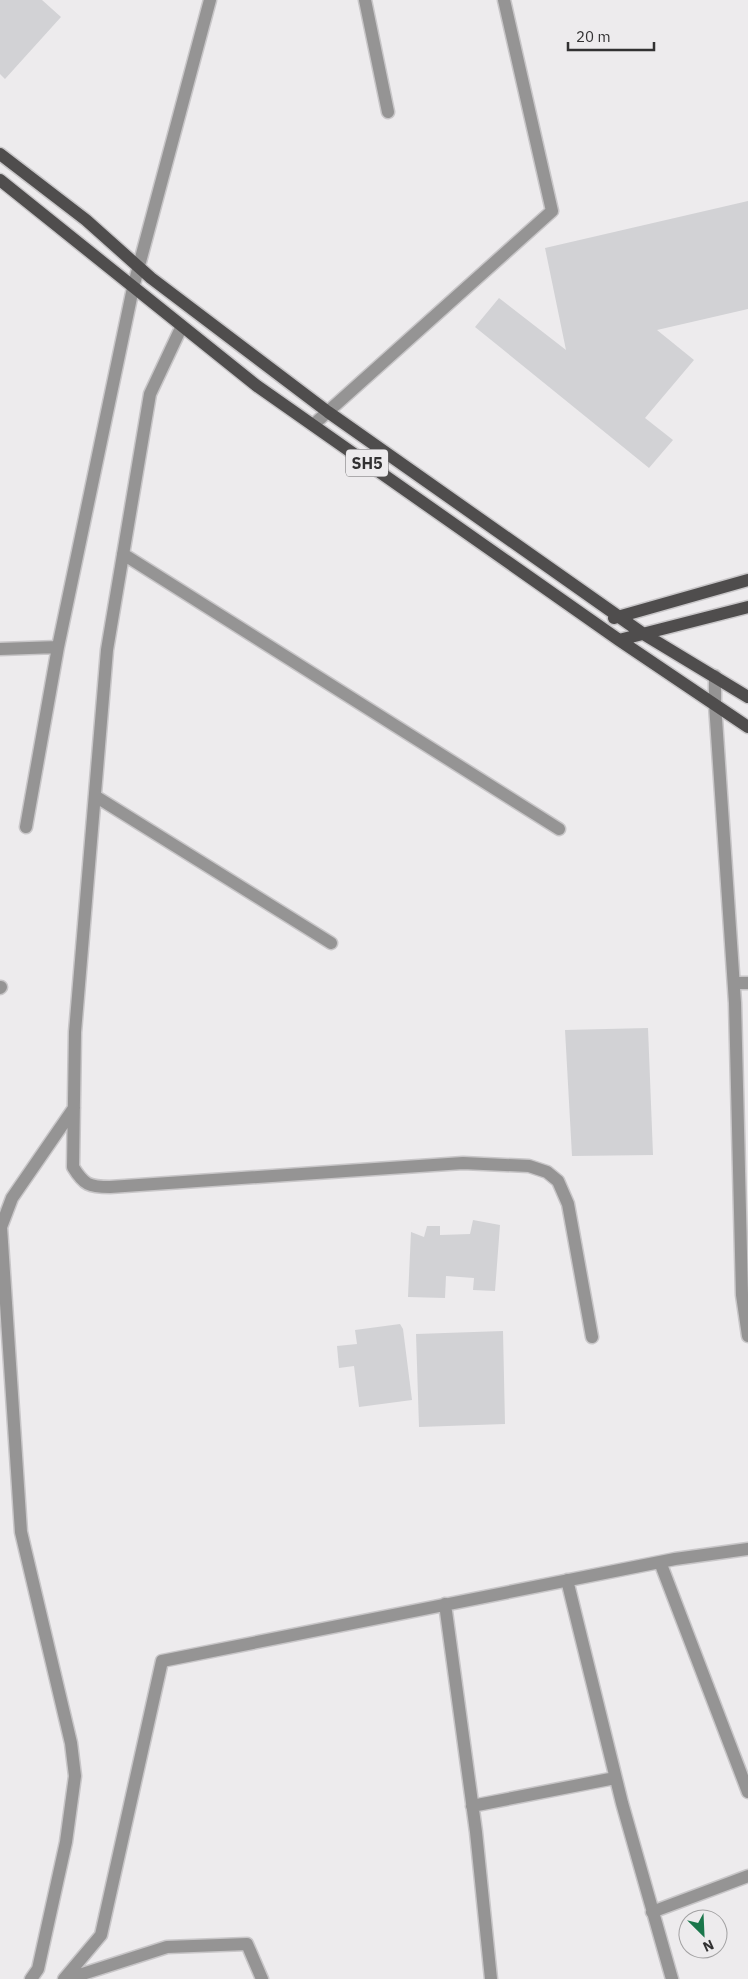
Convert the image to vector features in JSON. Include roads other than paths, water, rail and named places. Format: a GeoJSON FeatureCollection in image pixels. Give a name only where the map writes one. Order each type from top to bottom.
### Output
{"type":"FeatureCollection","features":[{"type":"Feature","properties":{"kind":"main road","name":"SH5"},"geometry":{"type":"LineString","coordinates":[[0,154],[86,220],[151,278],[328,412],[642,633],[748,697]]}},
{"type":"Feature","properties":{"kind":"main road","name":"SH5"},"geometry":{"type":"LineString","coordinates":[[0,180],[181,328],[257,386],[619,640],[748,727]]}},
{"type":"Feature","properties":{"kind":"main road"},"geometry":{"type":"LineString","coordinates":[[598,624],[618,616],[748,580]]}},
{"type":"Feature","properties":{"kind":"main road"},"geometry":{"type":"LineString","coordinates":[[619,640],[748,607]]}},
{"type":"Feature","properties":{"kind":"street"},"geometry":{"type":"LineString","coordinates":[[26,827],[58,647],[138,265],[210,0]]}},
{"type":"Feature","properties":{"kind":"street"},"geometry":{"type":"LineString","coordinates":[[365,0],[388,112]]}},
{"type":"Feature","properties":{"kind":"street"},"geometry":{"type":"LineString","coordinates":[[313,426],[552,211],[504,0]]}},
{"type":"Feature","properties":{"kind":"street"},"geometry":{"type":"LineString","coordinates":[[181,328],[150,394],[107,650],[75,1032],[73,1167],[82,1180],[93,1187],[463,1163],[530,1166],[547,1172],[558,1181],[568,1204],[592,1336]]}},
{"type":"Feature","properties":{"kind":"street"},"geometry":{"type":"LineString","coordinates":[[123,554],[559,829]]}},
{"type":"Feature","properties":{"kind":"street"},"geometry":{"type":"LineString","coordinates":[[0,649],[58,647]]}},
{"type":"Feature","properties":{"kind":"street"},"geometry":{"type":"LineString","coordinates":[[715,676],[714,704],[734,983],[742,1295],[748,1336]]}},
{"type":"Feature","properties":{"kind":"street"},"geometry":{"type":"LineString","coordinates":[[95,796],[331,944]]}},
{"type":"Feature","properties":{"kind":"street"},"geometry":{"type":"LineString","coordinates":[[734,983],[748,983]]}},
{"type":"Feature","properties":{"kind":"street"},"geometry":{"type":"LineString","coordinates":[[31,1979],[38,1969],[66,1842],[75,1776],[71,1743],[21,1532],[0,1227],[12,1198],[74,1108]]}},
{"type":"Feature","properties":{"kind":"street"},"geometry":{"type":"LineString","coordinates":[[65,1979],[100,1935],[162,1661],[660,1562],[748,1549]]}},
{"type":"Feature","properties":{"kind":"street"},"geometry":{"type":"LineString","coordinates":[[660,1562],[748,1792]]}},
{"type":"Feature","properties":{"kind":"street"},"geometry":{"type":"LineString","coordinates":[[567,1580],[615,1778],[672,1979]]}},
{"type":"Feature","properties":{"kind":"street"},"geometry":{"type":"LineString","coordinates":[[445,1604],[472,1806],[491,1979]]}},
{"type":"Feature","properties":{"kind":"street"},"geometry":{"type":"LineString","coordinates":[[472,1806],[615,1778]]}},
{"type":"Feature","properties":{"kind":"street"},"geometry":{"type":"LineString","coordinates":[[652,1912],[748,1876]]}},
{"type":"Feature","properties":{"kind":"street"},"geometry":{"type":"LineString","coordinates":[[65,1979],[167,1946],[247,1944],[262,1979]]}}]}
